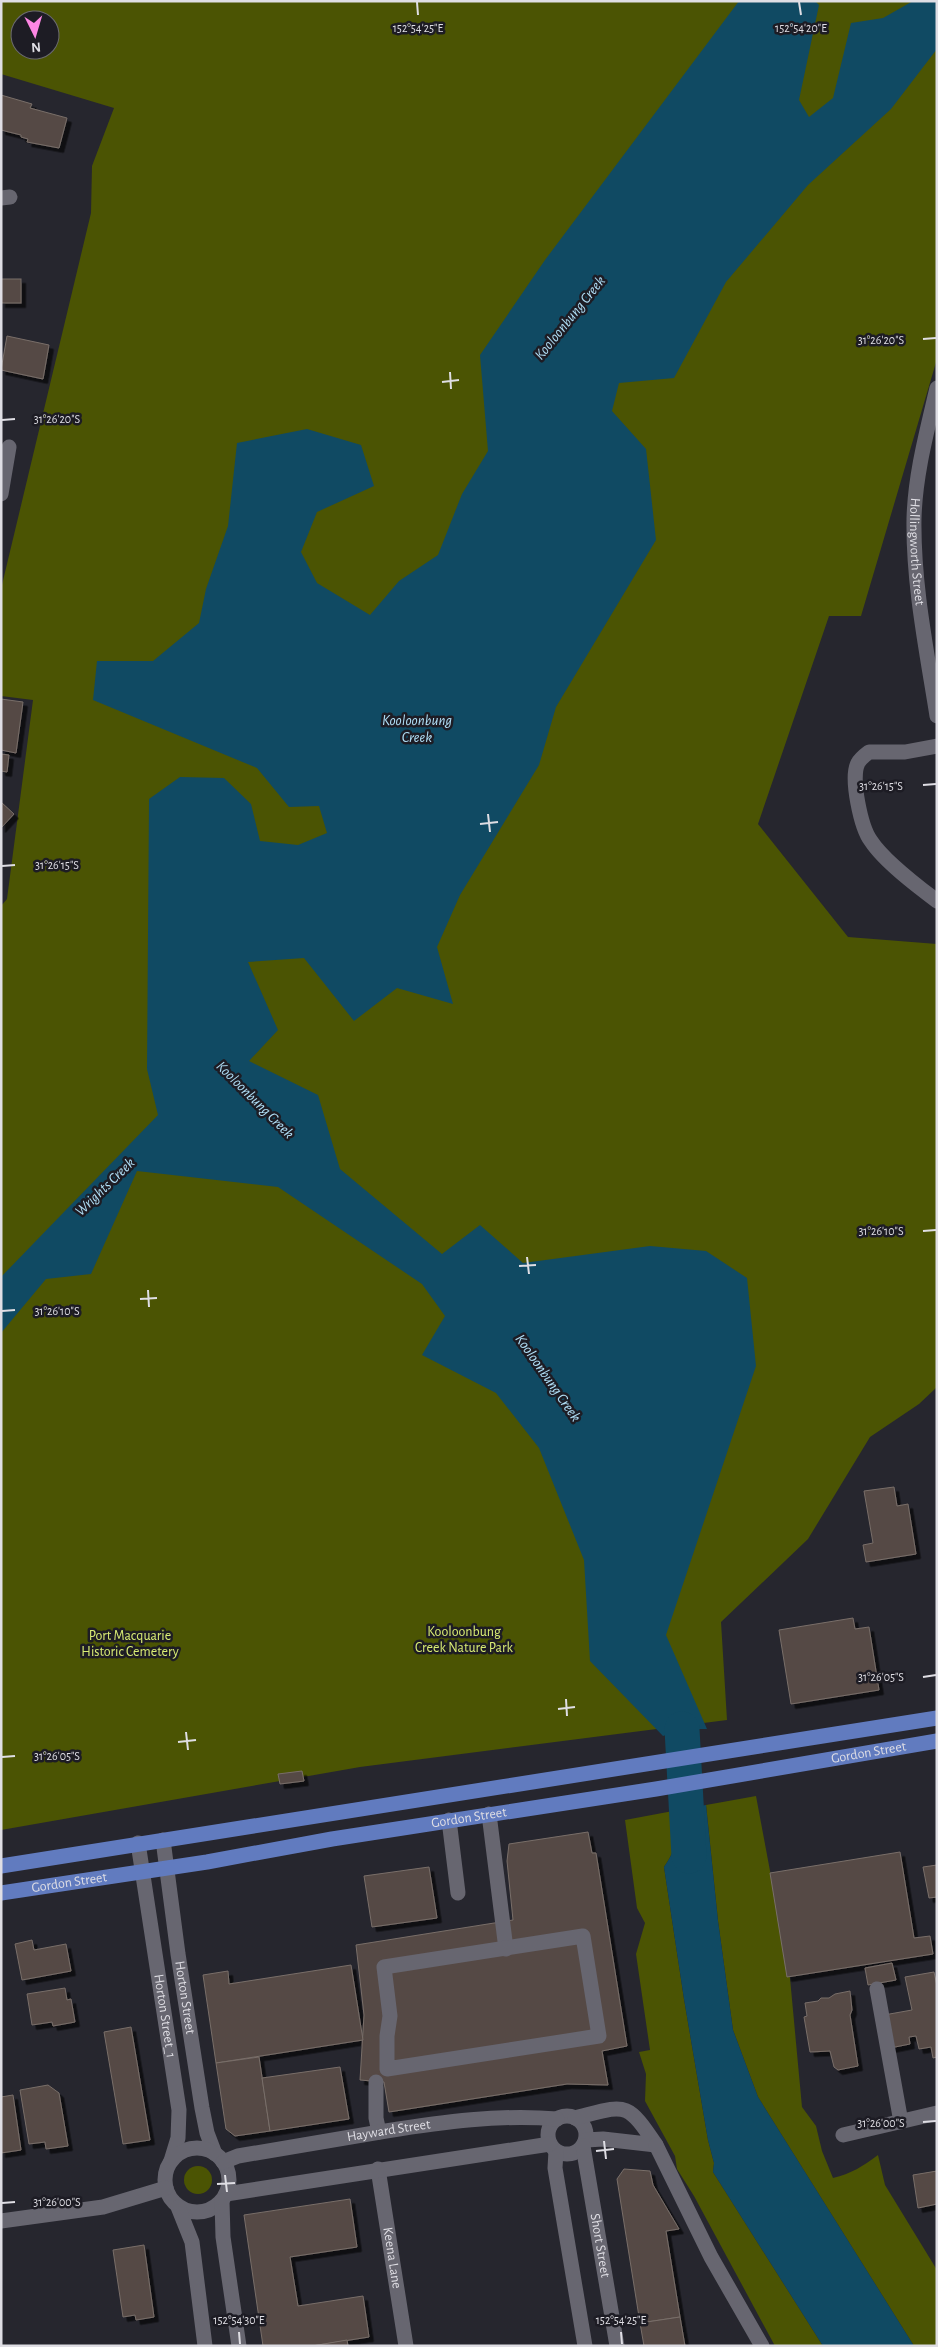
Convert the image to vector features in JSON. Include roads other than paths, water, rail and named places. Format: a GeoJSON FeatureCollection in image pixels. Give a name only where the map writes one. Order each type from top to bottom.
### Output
{"type":"FeatureCollection","features":[{"type":"Feature","properties":{"kind":"main road","name":"Gordon Street"},"geometry":{"type":"LineString","coordinates":[[1,1866],[138,1842],[164,1840],[937,1718]]}},
{"type":"Feature","properties":{"kind":"main road","name":"Gordon Street"},"geometry":{"type":"LineString","coordinates":[[1,1893],[449,1820],[656,1789],[937,1741]]}},
{"type":"Feature","properties":{"kind":"street","name":"Hollingworth Street"},"geometry":{"type":"LineString","coordinates":[[937,388],[931,438],[915,502],[914,542],[921,614],[937,716]]}},
{"type":"Feature","properties":{"kind":"street"},"geometry":{"type":"LineString","coordinates":[[1,494],[9,447]]}},
{"type":"Feature","properties":{"kind":"street"},"geometry":{"type":"LineString","coordinates":[[937,746],[905,752],[869,752],[858,763],[854,781],[870,841],[910,881],[937,900]]}},
{"type":"Feature","properties":{"kind":"street"},"geometry":{"type":"LineString","coordinates":[[490,1814],[506,1949]]}},
{"type":"Feature","properties":{"kind":"street"},"geometry":{"type":"LineString","coordinates":[[449,1820],[458,1893]]}},
{"type":"Feature","properties":{"kind":"street","name":"Horton Street"},"geometry":{"type":"LineString","coordinates":[[164,1840],[178,1954],[202,2108],[207,2133],[219,2158]]}},
{"type":"Feature","properties":{"kind":"street"},"geometry":{"type":"LineString","coordinates":[[138,1842],[143,1871]]}},
{"type":"Feature","properties":{"kind":"street","name":"Horton Street_1"},"geometry":{"type":"LineString","coordinates":[[143,1871],[178,2110],[178,2138],[171,2161]]}},
{"type":"Feature","properties":{"kind":"street"},"geometry":{"type":"LineString","coordinates":[[583,1936],[599,2036],[388,2070],[387,2036],[390,2016],[384,1967],[506,1949],[583,1936]]}},
{"type":"Feature","properties":{"kind":"street"},"geometry":{"type":"LineString","coordinates":[[877,1989],[901,2122]]}},
{"type":"Feature","properties":{"kind":"street"},"geometry":{"type":"LineString","coordinates":[[376,2082],[376,2118],[379,2132]]}},
{"type":"Feature","properties":{"kind":"street"},"geometry":{"type":"LineString","coordinates":[[575,2118],[621,2108],[630,2111],[638,2118],[656,2146],[712,2257],[762,2346]]}},
{"type":"Feature","properties":{"kind":"street"},"geometry":{"type":"LineString","coordinates":[[842,2135],[937,2114]]}},
{"type":"Feature","properties":{"kind":"street"},"geometry":{"type":"LineString","coordinates":[[584,2143],[584,2127],[575,2118],[569,2116],[557,2119],[550,2128],[548,2134],[553,2147],[585,2346]]}},
{"type":"Feature","properties":{"kind":"street","name":"Hayward Street"},"geometry":{"type":"LineString","coordinates":[[219,2158],[379,2132],[492,2118],[535,2117],[557,2119]]}},
{"type":"Feature","properties":{"kind":"street"},"geometry":{"type":"LineString","coordinates":[[178,2208],[192,2212],[204,2211],[224,2197],[378,2169],[553,2147],[567,2154],[574,2153],[584,2143],[603,2139],[656,2146]]}},
{"type":"Feature","properties":{"kind":"street","name":"Short Street"},"geometry":{"type":"LineString","coordinates":[[584,2143],[617,2346]]}},
{"type":"Feature","properties":{"kind":"street"},"geometry":{"type":"LineString","coordinates":[[205,2346],[192,2242],[178,2208],[170,2198],[166,2188],[165,2177],[171,2161],[179,2154],[189,2149],[200,2148],[219,2158],[228,2172],[229,2183],[224,2197],[223,2237],[240,2346]]}},
{"type":"Feature","properties":{"kind":"street","name":"Keena Lane"},"geometry":{"type":"LineString","coordinates":[[378,2169],[406,2346]]}},
{"type":"Feature","properties":{"kind":"street"},"geometry":{"type":"LineString","coordinates":[[1,2221],[88,2210],[166,2188]]}},
{"type":"Feature","properties":{"kind":"water","name":"Kooloonbung Creek"},"geometry":{"type":"Polygon","coordinates":[[[739,1],[815,1],[819,5],[799,100],[809,117],[833,98],[851,23],[883,18],[913,1],[937,1],[937,49],[891,109],[808,185],[726,282],[674,378],[619,383],[612,411],[646,449],[656,540],[556,707],[539,765],[460,895],[437,947],[453,1004],[397,988],[354,1021],[304,958],[248,962],[278,1030],[249,1061],[318,1095],[340,1169],[442,1254],[480,1225],[523,1263],[650,1246],[706,1251],[747,1278],[756,1366],[666,1635],[707,1729],[682,1729],[663,1736],[590,1661],[584,1560],[539,1448],[496,1393],[422,1355],[445,1316],[422,1284],[278,1187],[137,1171],[91,1274],[46,1279],[1,1333],[1,1277],[158,1115],[147,1069],[149,799],[180,777],[224,778],[251,804],[260,841],[298,845],[327,833],[319,806],[289,807],[257,768],[93,700],[97,661],[153,661],[199,623],[206,589],[228,526],[237,443],[307,429],[361,445],[374,486],[317,512],[301,552],[317,583],[370,615],[399,581],[438,555],[462,494],[488,451],[480,355],[545,260],[739,1]]]}},
{"type":"Feature","properties":{"kind":"water"},"geometry":{"type":"Polygon","coordinates":[[[706,1805],[718,1921],[733,2030],[758,2097],[914,2346],[823,2346],[713,2172],[714,2163],[708,2140],[684,1999],[664,1867],[669,1860],[676,1840],[673,1811],[706,1805]]]}},
{"type":"Feature","properties":{"kind":"waterway"},"geometry":{"type":"LineString","coordinates":[[682,1729],[689,1856]]}},
{"type":"Feature","properties":{"kind":"water label","name":"Wrights Creek"},"geometry":{"type":"Point","coordinates":[105,1187]}},
{"type":"Feature","properties":{"kind":"park label","name":"Kooloonbung Creek Nature Park"},"geometry":{"type":"Point","coordinates":[464,1640]}},
{"type":"Feature","properties":{"kind":"park label","name":"Port Macquarie Historic Cemetery"},"geometry":{"type":"Point","coordinates":[130,1644]}}]}
